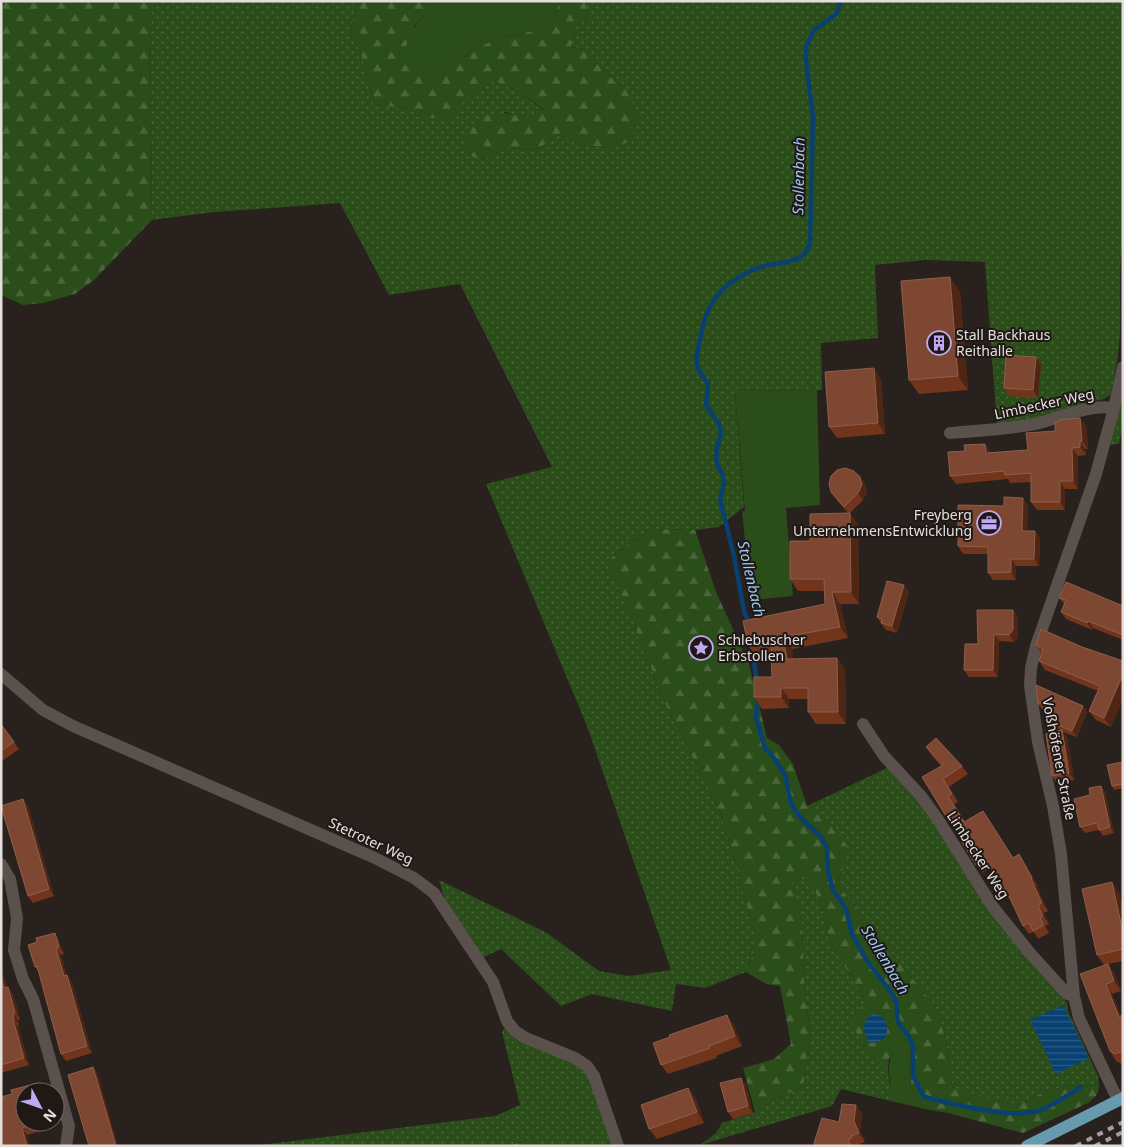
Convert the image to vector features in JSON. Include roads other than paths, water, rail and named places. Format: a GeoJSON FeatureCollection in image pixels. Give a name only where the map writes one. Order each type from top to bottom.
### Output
{"type":"FeatureCollection","features":[{"type":"Feature","properties":{"kind":"main road"},"geometry":{"type":"LineString","coordinates":[[1027,1146],[1122,1099]]}},
{"type":"Feature","properties":{"kind":"street","name":"Voßhöfener Straße"},"geometry":{"type":"LineString","coordinates":[[1122,1099],[1114,1092],[1079,1018],[1074,996],[1061,854],[1053,806],[1038,742],[1030,686],[1031,668],[1036,646],[1058,580],[1085,509],[1114,408],[1123,367]]}},
{"type":"Feature","properties":{"kind":"street","name":"Limbecker Weg"},"geometry":{"type":"LineString","coordinates":[[950,433],[1010,428],[1101,406],[1114,408]]}},
{"type":"Feature","properties":{"kind":"street","name":"Stetroter Weg"},"geometry":{"type":"LineString","coordinates":[[1,674],[43,710],[73,726],[375,858],[414,878],[434,893],[493,982],[507,1021],[515,1031],[526,1038],[575,1058],[587,1066],[594,1076],[618,1146]]}},
{"type":"Feature","properties":{"kind":"street","name":"Limbecker Weg"},"geometry":{"type":"LineString","coordinates":[[864,724],[884,756],[921,796],[937,818],[993,907],[1030,953],[1067,994],[1074,996]]}},
{"type":"Feature","properties":{"kind":"street"},"geometry":{"type":"LineString","coordinates":[[1,864],[10,879],[17,918],[14,950],[23,979],[33,999],[69,1126],[66,1146]]}},
{"type":"Feature","properties":{"kind":"water"},"geometry":{"type":"Polygon","coordinates":[[[1063,1005],[1089,1058],[1056,1074],[1030,1020],[1063,1005]]]}},
{"type":"Feature","properties":{"kind":"water"},"geometry":{"type":"Polygon","coordinates":[[[876,1014],[885,1022],[887,1032],[882,1040],[869,1042],[863,1029],[865,1021],[868,1017],[876,1014]]]}},
{"type":"Feature","properties":{"kind":"waterway","name":"Stollenbach"},"geometry":{"type":"LineString","coordinates":[[749,624],[744,611],[734,556],[720,499],[724,484],[723,476],[717,464],[716,453],[721,432],[719,424],[706,405],[708,384],[699,370],[696,361],[708,310],[722,291],[740,276],[751,271],[800,257],[805,253],[810,244],[813,117],[806,47],[814,30],[836,14],[841,1]]}},
{"type":"Feature","properties":{"kind":"waterway","name":"Stollenbach"},"geometry":{"type":"LineString","coordinates":[[752,646],[757,683]]}},
{"type":"Feature","properties":{"kind":"waterway","name":"Stollenbach"},"geometry":{"type":"LineString","coordinates":[[758,696],[756,717],[765,748],[785,775],[791,804],[800,817],[823,839],[827,849],[828,871],[833,890],[846,909],[852,934],[867,961],[893,995],[897,1004],[897,1017],[900,1026],[909,1036],[913,1047],[913,1076],[924,1097],[980,1110],[1025,1113],[1047,1107],[1081,1087]]}},
{"type":"Feature","properties":{"kind":"railway"},"geometry":{"type":"LineString","coordinates":[[1076,1146],[1123,1122]]}},
{"type":"Feature","properties":{"kind":"railway"},"geometry":{"type":"LineString","coordinates":[[1095,1146],[1123,1132]]}},
{"type":"Feature","properties":{"kind":"place","name":"Stall Backhaus Reithalle"},"geometry":{"type":"Point","coordinates":[939,343]}},
{"type":"Feature","properties":{"kind":"place","name":"Freyberg UnternehmensEntwicklung"},"geometry":{"type":"Point","coordinates":[989,523]}},
{"type":"Feature","properties":{"kind":"place","name":"Schlebuscher Erbstollen"},"geometry":{"type":"Point","coordinates":[701,648]}}]}
